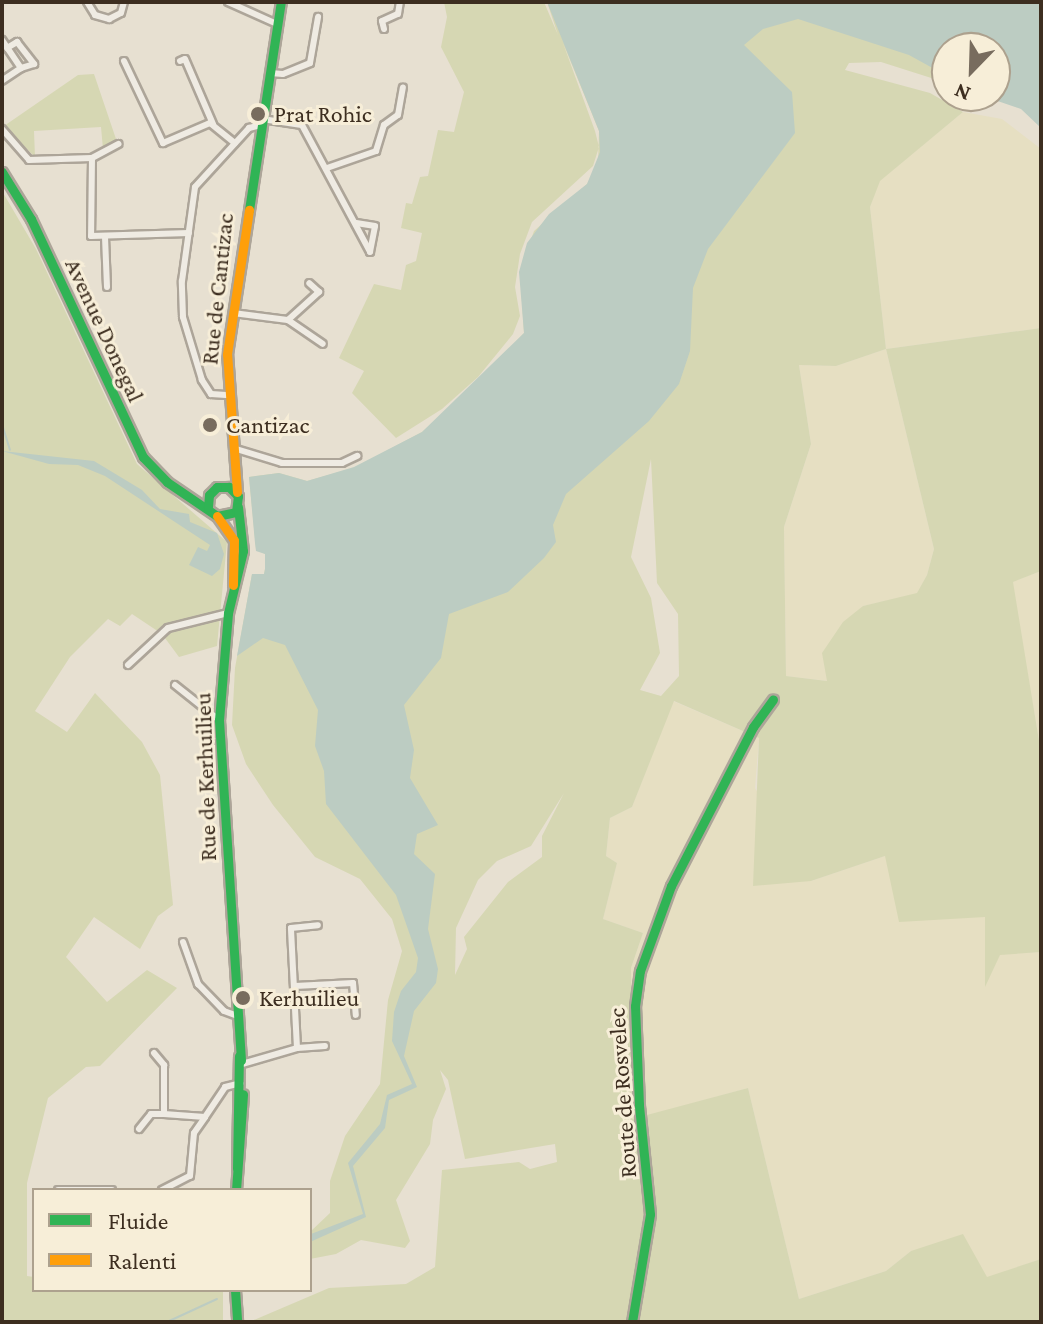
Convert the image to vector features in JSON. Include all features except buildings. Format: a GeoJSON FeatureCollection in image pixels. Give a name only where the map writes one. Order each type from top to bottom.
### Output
{"type":"FeatureCollection","features":[{"type":"Feature","properties":{"kind":"main road","name":"Rue de Cantizac"},"geometry":{"type":"LineString","coordinates":[[238,496],[226,395],[233,313],[281,2]]}},
{"type":"Feature","properties":{"kind":"main road","name":"Avenue Donegal"},"geometry":{"type":"LineString","coordinates":[[2,172],[31,219],[143,457],[167,482],[208,507]]}},
{"type":"Feature","properties":{"kind":"main road"},"geometry":{"type":"LineString","coordinates":[[186,492],[215,488],[229,487],[238,496],[238,507],[232,515],[217,516],[208,507],[215,488],[232,465]]}},
{"type":"Feature","properties":{"kind":"main road","name":"Rue de Kerhuilieu"},"geometry":{"type":"LineString","coordinates":[[238,507],[243,551],[228,613],[219,720],[241,1062]]}},
{"type":"Feature","properties":{"kind":"main road","name":"Rue de Kerhuilieu"},"geometry":{"type":"LineString","coordinates":[[217,516],[234,540],[233,585]]}},
{"type":"Feature","properties":{"kind":"main road","name":"Route de Rosvelec"},"geometry":{"type":"LineString","coordinates":[[632,1322],[650,1214],[635,1006],[642,959],[675,877],[753,727],[773,699]]}},
{"type":"Feature","properties":{"kind":"main road"},"geometry":{"type":"LineString","coordinates":[[236,1188],[244,1123],[241,1062]]}},
{"type":"Feature","properties":{"kind":"main road"},"geometry":{"type":"LineString","coordinates":[[235,1292],[237,1322]]}},
{"type":"Feature","properties":{"kind":"street"},"geometry":{"type":"LineString","coordinates":[[87,2],[95,15],[109,19],[121,13],[124,2]]}},
{"type":"Feature","properties":{"kind":"street"},"geometry":{"type":"LineString","coordinates":[[228,2],[277,24]]}},
{"type":"Feature","properties":{"kind":"street"},"geometry":{"type":"LineString","coordinates":[[384,29],[382,21],[398,14],[400,2]]}},
{"type":"Feature","properties":{"kind":"street"},"geometry":{"type":"LineString","coordinates":[[270,73],[283,74],[310,63],[318,17]]}},
{"type":"Feature","properties":{"kind":"street"},"geometry":{"type":"LineString","coordinates":[[2,40],[21,68]]}},
{"type":"Feature","properties":{"kind":"street"},"geometry":{"type":"LineString","coordinates":[[2,81],[21,68],[34,64],[17,42],[7,48]]}},
{"type":"Feature","properties":{"kind":"street"},"geometry":{"type":"LineString","coordinates":[[180,61],[185,59],[213,124],[235,143]]}},
{"type":"Feature","properties":{"kind":"street"},"geometry":{"type":"LineString","coordinates":[[124,61],[163,143],[213,124]]}},
{"type":"Feature","properties":{"kind":"street"},"geometry":{"type":"LineString","coordinates":[[327,168],[376,151],[384,125],[398,115],[403,87]]}},
{"type":"Feature","properties":{"kind":"street"},"geometry":{"type":"LineString","coordinates":[[226,395],[214,396],[205,387],[187,339],[181,297],[195,187],[249,128],[262,122],[302,125],[370,252],[375,226],[356,223]]}},
{"type":"Feature","properties":{"kind":"street"},"geometry":{"type":"LineString","coordinates":[[2,129],[29,160],[92,158],[118,144]]}},
{"type":"Feature","properties":{"kind":"street"},"geometry":{"type":"LineString","coordinates":[[92,158],[89,232],[105,237],[189,233]]}},
{"type":"Feature","properties":{"kind":"street"},"geometry":{"type":"LineString","coordinates":[[105,237],[107,287]]}},
{"type":"Feature","properties":{"kind":"street"},"geometry":{"type":"LineString","coordinates":[[288,320],[319,292],[309,283]]}},
{"type":"Feature","properties":{"kind":"street"},"geometry":{"type":"LineString","coordinates":[[233,313],[288,320],[323,344]]}},
{"type":"Feature","properties":{"kind":"street"},"geometry":{"type":"LineString","coordinates":[[231,448],[282,463],[342,463],[357,456]]}},
{"type":"Feature","properties":{"kind":"street"},"geometry":{"type":"LineString","coordinates":[[128,665],[168,628],[228,613]]}},
{"type":"Feature","properties":{"kind":"street"},"geometry":{"type":"LineString","coordinates":[[175,685],[219,720]]}},
{"type":"Feature","properties":{"kind":"street"},"geometry":{"type":"LineString","coordinates":[[297,1048],[291,928],[318,925]]}},
{"type":"Feature","properties":{"kind":"street"},"geometry":{"type":"LineString","coordinates":[[183,942],[198,984],[224,1011],[238,1014]]}},
{"type":"Feature","properties":{"kind":"street"},"geometry":{"type":"LineString","coordinates":[[295,986],[353,983],[356,1015]]}},
{"type":"Feature","properties":{"kind":"street"},"geometry":{"type":"LineString","coordinates":[[241,1062],[297,1048],[325,1046]]}},
{"type":"Feature","properties":{"kind":"street"},"geometry":{"type":"LineString","coordinates":[[154,1053],[164,1065],[164,1114]]}},
{"type":"Feature","properties":{"kind":"street"},"geometry":{"type":"LineString","coordinates":[[166,1188],[190,1176],[194,1133],[225,1087],[241,1087]]}},
{"type":"Feature","properties":{"kind":"street"},"geometry":{"type":"LineString","coordinates":[[139,1129],[151,1114],[205,1117]]}},
{"type":"Feature","properties":{"kind":"shaded area"},"geometry":{"type":"Polygon","coordinates":[[[547,2],[1041,2],[1041,128],[1021,109],[1011,106],[1011,32],[931,32],[931,67],[909,55],[798,19],[763,29],[744,45],[792,92],[795,133],[708,249],[693,288],[690,351],[679,384],[649,421],[566,494],[553,525],[556,542],[544,558],[508,592],[449,614],[441,658],[404,705],[414,750],[410,778],[438,825],[417,834],[414,854],[435,874],[428,929],[438,969],[436,983],[414,1011],[404,1056],[417,1087],[389,1100],[385,1128],[353,1166],[366,1217],[312,1241],[312,1234],[363,1214],[348,1163],[380,1124],[387,1095],[412,1084],[392,1041],[394,1012],[401,991],[416,972],[418,958],[396,895],[326,804],[324,771],[315,746],[318,710],[285,645],[263,638],[237,656],[252,574],[264,574],[265,569],[265,554],[256,551],[249,477],[279,473],[307,481],[354,467],[422,432],[524,333],[519,272],[527,243],[549,214],[587,184],[600,152],[599,131],[547,2]]]}},
{"type":"Feature","properties":{"kind":"shaded area"},"geometry":{"type":"Polygon","coordinates":[[[963,112],[1002,119],[1041,149],[1041,328],[886,349],[870,207],[879,181],[963,112]]]}},
{"type":"Feature","properties":{"kind":"shaded area"},"geometry":{"type":"Polygon","coordinates":[[[886,349],[934,549],[927,575],[917,594],[863,606],[828,681],[786,676],[784,527],[811,444],[799,365],[836,366],[886,349]]]}},
{"type":"Feature","properties":{"kind":"shaded area"},"geometry":{"type":"Polygon","coordinates":[[[2,451],[94,461],[142,490],[160,509],[189,514],[190,522],[217,533],[224,554],[220,569],[212,576],[189,565],[198,547],[207,551],[210,545],[105,476],[78,465],[49,464],[2,451]]]}},
{"type":"Feature","properties":{"kind":"shaded area"},"geometry":{"type":"Polygon","coordinates":[[[1041,571],[1041,753],[1012,582],[1041,571]]]}},
{"type":"Feature","properties":{"kind":"shaded area"},"geometry":{"type":"Polygon","coordinates":[[[673,701],[759,738],[755,788],[811,881],[885,856],[986,916],[985,985],[1000,954],[1041,952],[1041,1259],[987,1278],[911,1251],[886,1271],[799,1299],[748,1088],[632,1120],[631,968],[643,933],[603,919],[617,863],[606,856],[610,818],[632,807],[673,701]]]}},
{"type":"Feature","properties":{"kind":"green space"},"geometry":{"type":"Polygon","coordinates":[[[444,2],[544,2],[558,35],[547,2],[622,2],[621,43],[641,126],[664,174],[600,241],[582,291],[582,323],[526,444],[452,517],[412,517],[398,553],[350,584],[350,600],[374,632],[363,652],[365,730],[346,756],[342,777],[385,796],[387,816],[375,847],[406,865],[420,885],[408,914],[421,938],[425,967],[400,1004],[398,1034],[402,1035],[404,1005],[431,966],[428,942],[413,914],[424,881],[411,863],[381,845],[393,812],[388,791],[346,771],[370,727],[369,657],[380,628],[369,607],[354,595],[353,585],[361,578],[385,573],[407,552],[412,521],[468,521],[556,428],[596,324],[598,288],[617,246],[684,182],[686,165],[667,130],[655,69],[653,2],[935,2],[944,19],[981,32],[931,32],[931,78],[881,62],[849,63],[845,70],[930,93],[931,112],[963,112],[880,181],[870,207],[886,349],[1041,328],[1041,571],[1013,582],[1041,753],[1041,952],[1000,955],[985,987],[985,917],[899,922],[885,856],[811,881],[753,886],[759,738],[674,701],[632,807],[610,818],[606,856],[617,863],[603,919],[643,933],[631,968],[632,1119],[748,1088],[799,1299],[886,1271],[911,1251],[963,1234],[987,1277],[1041,1259],[1041,1322],[249,1322],[329,1288],[406,1284],[435,1267],[442,1170],[519,1162],[530,1169],[557,1162],[555,1144],[465,1159],[448,1080],[440,1070],[446,1089],[433,1120],[430,1144],[396,1200],[410,1241],[405,1248],[361,1240],[336,1254],[312,1259],[312,1230],[330,1213],[330,1181],[345,1136],[380,1084],[388,1000],[402,951],[392,919],[360,879],[315,857],[273,805],[246,764],[232,725],[235,668],[252,574],[264,574],[265,569],[265,554],[256,549],[249,477],[279,473],[307,481],[354,468],[422,432],[472,389],[524,333],[520,272],[534,231],[587,184],[598,164],[598,149],[593,166],[532,222],[520,254],[515,287],[520,316],[513,334],[478,377],[442,409],[396,438],[352,393],[364,371],[339,358],[374,284],[401,290],[406,265],[416,261],[422,233],[401,228],[406,203],[412,204],[420,177],[428,176],[438,130],[454,132],[464,92],[441,47],[447,17],[444,2]],[[563,43],[599,145],[599,131],[563,43]],[[886,349],[836,366],[799,365],[811,444],[784,527],[786,676],[827,681],[822,653],[843,622],[863,606],[917,593],[927,575],[934,549],[886,349]],[[651,459],[631,557],[651,598],[660,653],[640,690],[661,696],[679,676],[678,614],[657,583],[651,459]],[[564,793],[531,846],[497,861],[478,880],[456,928],[455,975],[467,949],[464,937],[508,882],[542,857],[542,836],[564,793]]]}},
{"type":"Feature","properties":{"kind":"green space"},"geometry":{"type":"Polygon","coordinates":[[[1011,36],[1023,37],[1011,57],[1011,36]]]}},
{"type":"Feature","properties":{"kind":"green space"},"geometry":{"type":"Polygon","coordinates":[[[94,74],[116,139],[103,149],[101,127],[34,131],[35,157],[4,126],[78,75],[94,74]]]}},
{"type":"Feature","properties":{"kind":"green space"},"geometry":{"type":"Polygon","coordinates":[[[2,191],[36,249],[137,464],[227,542],[217,646],[179,657],[162,634],[132,614],[120,626],[108,619],[70,657],[35,711],[67,732],[95,693],[142,742],[160,775],[173,905],[158,916],[140,949],[94,917],[66,957],[107,1002],[147,970],[177,988],[100,1066],[86,1067],[48,1098],[27,1183],[27,1276],[32,1277],[32,1292],[223,1292],[223,1322],[2,1322],[2,191]]]}},
{"type":"Feature","properties":{"kind":"waterway"},"geometry":{"type":"LineString","coordinates":[[2,424],[10,450]]}},
{"type":"Feature","properties":{"kind":"waterway"},"geometry":{"type":"LineString","coordinates":[[167,1322],[217,1299]]}},
{"type":"Feature","properties":{"kind":"traffic: fast"},"geometry":{"type":"LineString","coordinates":[[249,210],[281,2]]}},
{"type":"Feature","properties":{"kind":"traffic: fast"},"geometry":{"type":"LineString","coordinates":[[2,172],[31,219],[143,457],[167,482],[217,516],[236,512],[238,496],[229,487],[217,487],[209,495],[208,507]]}},
{"type":"Feature","properties":{"kind":"traffic: fast"},"geometry":{"type":"LineString","coordinates":[[238,507],[243,551],[228,613],[219,720],[241,1060]]}},
{"type":"Feature","properties":{"kind":"traffic: fast"},"geometry":{"type":"LineString","coordinates":[[632,1322],[650,1214],[639,1105],[635,1006],[640,971],[671,886],[753,727],[773,699]]}},
{"type":"Feature","properties":{"kind":"traffic: fast"},"geometry":{"type":"LineString","coordinates":[[237,1168],[239,1056]]}},
{"type":"Feature","properties":{"kind":"traffic: fast"},"geometry":{"type":"LineString","coordinates":[[236,1188],[243,1094]]}},
{"type":"Feature","properties":{"kind":"traffic: fast"},"geometry":{"type":"LineString","coordinates":[[235,1292],[237,1322]]}},
{"type":"Feature","properties":{"kind":"traffic: slow"},"geometry":{"type":"LineString","coordinates":[[237,492],[227,354],[249,210]]}},
{"type":"Feature","properties":{"kind":"traffic: slow"},"geometry":{"type":"LineString","coordinates":[[217,516],[234,540],[233,585]]}},
{"type":"Feature","properties":{"kind":"place","name":"Prat Rohic"},"geometry":{"type":"Point","coordinates":[258,114]}},
{"type":"Feature","properties":{"kind":"place","name":"Cantizac"},"geometry":{"type":"Point","coordinates":[210,425]}},
{"type":"Feature","properties":{"kind":"place","name":"Kerhuilieu"},"geometry":{"type":"Point","coordinates":[243,998]}}]}
